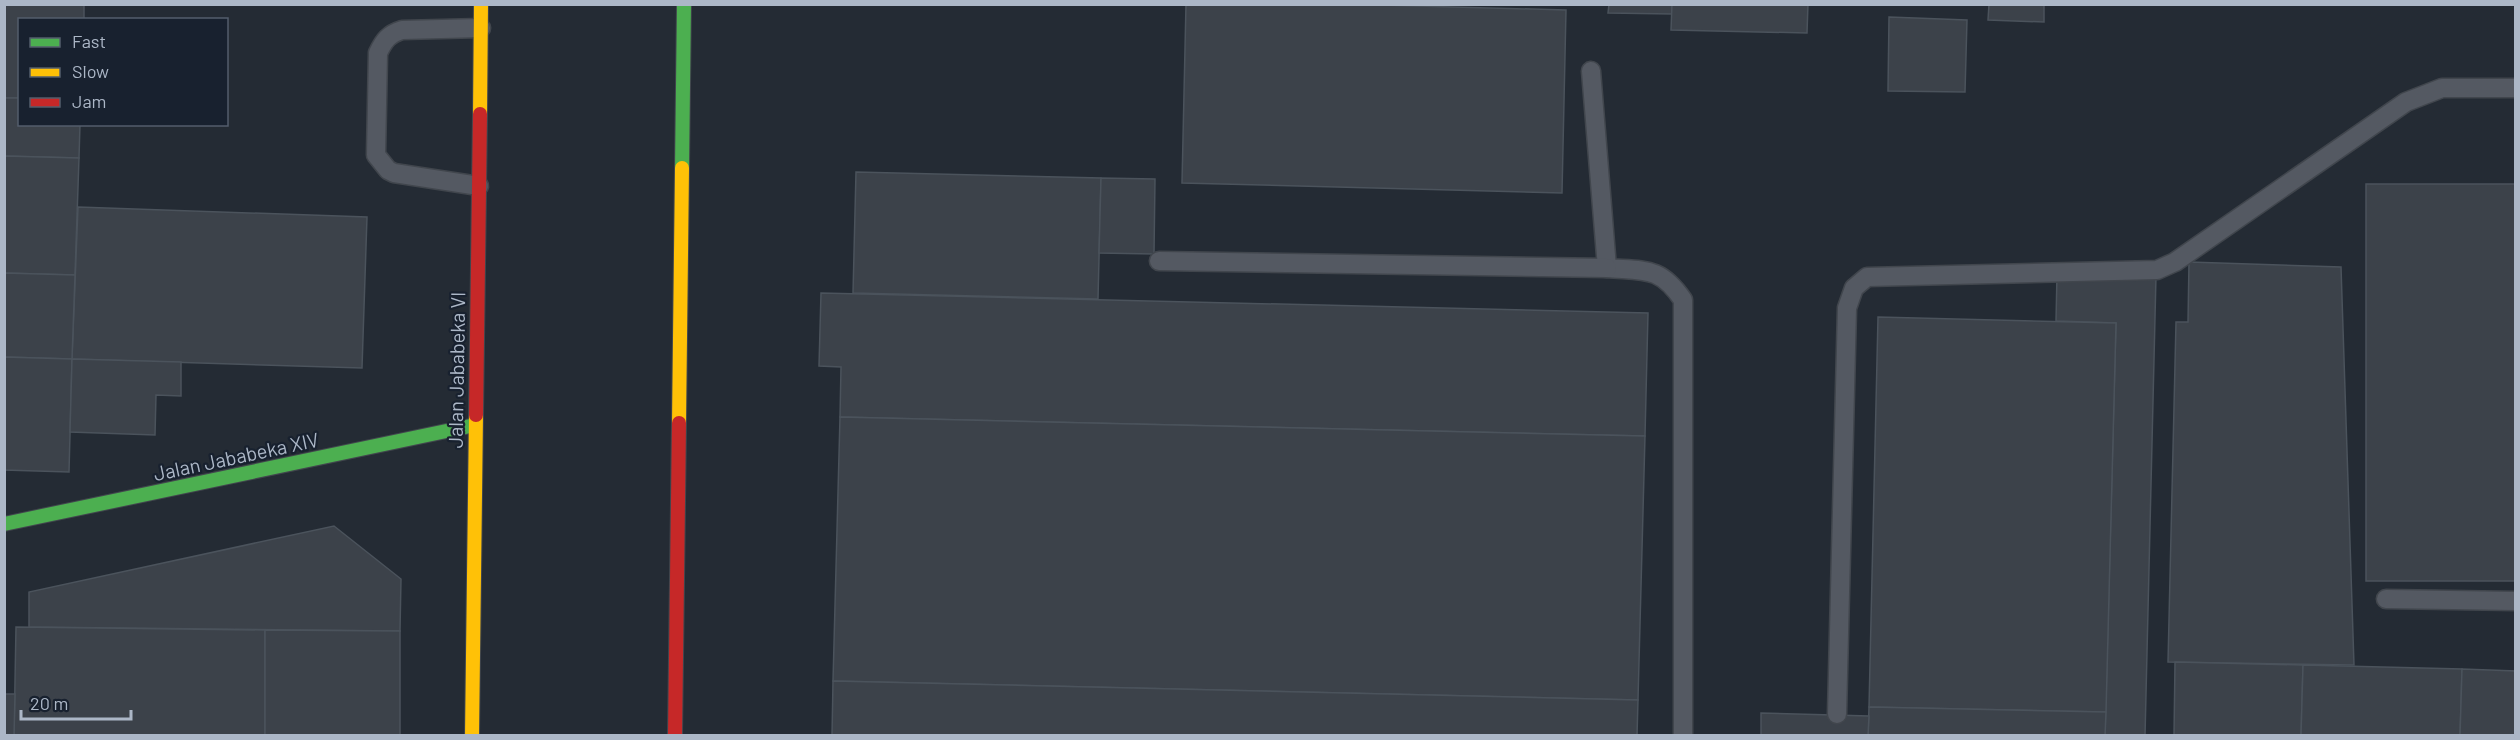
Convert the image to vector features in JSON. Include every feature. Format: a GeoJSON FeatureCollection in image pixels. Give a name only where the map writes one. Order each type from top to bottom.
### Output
{"type":"FeatureCollection","features":[{"type":"Feature","properties":{"kind":"street","name":"Jalan Jababeka VI"},"geometry":{"type":"LineString","coordinates":[[472,735],[481,4]]}},
{"type":"Feature","properties":{"kind":"street"},"geometry":{"type":"LineString","coordinates":[[675,735],[684,4]]}},
{"type":"Feature","properties":{"kind":"street","name":"Jalan Jababeka XIV"},"geometry":{"type":"LineString","coordinates":[[4,524],[475,425]]}},
{"type":"Feature","properties":{"kind":"lane"},"geometry":{"type":"LineString","coordinates":[[478,186],[394,173],[388,170],[376,155],[378,52],[384,41],[391,33],[402,30],[481,28]]}},
{"type":"Feature","properties":{"kind":"lane"},"geometry":{"type":"LineString","coordinates":[[1591,71],[1607,268]]}},
{"type":"Feature","properties":{"kind":"lane"},"geometry":{"type":"LineString","coordinates":[[1837,714],[1847,308],[1854,288],[1867,277],[2157,270],[2175,262],[2406,102],[2442,88],[2516,88]]}},
{"type":"Feature","properties":{"kind":"lane"},"geometry":{"type":"LineString","coordinates":[[1159,261],[1607,268],[1654,272],[1672,284],[1683,300],[1683,735]]}},
{"type":"Feature","properties":{"kind":"lane"},"geometry":{"type":"LineString","coordinates":[[2386,599],[2516,601]]}},
{"type":"Feature","properties":{"kind":"building"},"geometry":{"type":"Polygon","coordinates":[[[4,4],[84,4],[84,18],[18,18],[18,98],[4,98],[4,4]]]}},
{"type":"Feature","properties":{"kind":"building"},"geometry":{"type":"Polygon","coordinates":[[[1186,4],[1344,4],[1566,10],[1562,193],[1182,183],[1186,4]]]}},
{"type":"Feature","properties":{"kind":"building"},"geometry":{"type":"Polygon","coordinates":[[[1609,4],[1672,4],[1672,14],[1608,13],[1609,4]]]}},
{"type":"Feature","properties":{"kind":"building"},"geometry":{"type":"Polygon","coordinates":[[[1672,4],[1808,4],[1807,33],[1671,30],[1672,4]]]}},
{"type":"Feature","properties":{"kind":"building"},"geometry":{"type":"Polygon","coordinates":[[[1989,4],[2044,4],[2044,22],[1988,20],[1989,4]]]}},
{"type":"Feature","properties":{"kind":"building"},"geometry":{"type":"Polygon","coordinates":[[[1889,17],[1967,20],[1965,92],[1888,91],[1889,17]]]}},
{"type":"Feature","properties":{"kind":"building"},"geometry":{"type":"Polygon","coordinates":[[[4,98],[18,98],[18,126],[80,126],[79,158],[4,156],[4,98]]]}},
{"type":"Feature","properties":{"kind":"building"},"geometry":{"type":"Polygon","coordinates":[[[4,156],[79,158],[75,275],[4,273],[4,156]]]}},
{"type":"Feature","properties":{"kind":"building"},"geometry":{"type":"Polygon","coordinates":[[[856,172],[1101,178],[1098,299],[853,293],[856,172]]]}},
{"type":"Feature","properties":{"kind":"building"},"geometry":{"type":"Polygon","coordinates":[[[1101,178],[1155,179],[1154,254],[1099,253],[1101,178]]]}},
{"type":"Feature","properties":{"kind":"building"},"geometry":{"type":"Polygon","coordinates":[[[2366,184],[2516,184],[2516,581],[2366,581],[2366,184]]]}},
{"type":"Feature","properties":{"kind":"building"},"geometry":{"type":"Polygon","coordinates":[[[78,207],[367,217],[362,368],[72,359],[78,207]]]}},
{"type":"Feature","properties":{"kind":"building"},"geometry":{"type":"Polygon","coordinates":[[[2189,262],[2341,267],[2354,665],[2168,662],[2176,322],[2188,322],[2189,262]]]}},
{"type":"Feature","properties":{"kind":"building"},"geometry":{"type":"Polygon","coordinates":[[[4,273],[75,275],[72,359],[4,357],[4,273]]]}},
{"type":"Feature","properties":{"kind":"building"},"geometry":{"type":"Polygon","coordinates":[[[2057,274],[2156,276],[2145,736],[2105,736],[2116,323],[2056,321],[2057,274]]]}},
{"type":"Feature","properties":{"kind":"building"},"geometry":{"type":"Polygon","coordinates":[[[821,293],[1648,313],[1645,436],[840,417],[841,367],[819,366],[821,293]]]}},
{"type":"Feature","properties":{"kind":"building"},"geometry":{"type":"Polygon","coordinates":[[[1878,317],[2116,323],[2106,712],[1869,707],[1878,317]]]}},
{"type":"Feature","properties":{"kind":"building"},"geometry":{"type":"Polygon","coordinates":[[[4,357],[72,359],[69,472],[4,470],[4,357]]]}},
{"type":"Feature","properties":{"kind":"building"},"geometry":{"type":"Polygon","coordinates":[[[72,359],[181,362],[181,396],[156,395],[155,435],[70,432],[72,359]]]}},
{"type":"Feature","properties":{"kind":"building"},"geometry":{"type":"Polygon","coordinates":[[[840,417],[1645,436],[1638,700],[833,681],[840,417]]]}},
{"type":"Feature","properties":{"kind":"building"},"geometry":{"type":"Polygon","coordinates":[[[334,526],[401,579],[400,631],[29,627],[29,592],[334,526]]]}},
{"type":"Feature","properties":{"kind":"building"},"geometry":{"type":"Polygon","coordinates":[[[16,627],[265,630],[265,736],[14,736],[16,627]]]}},
{"type":"Feature","properties":{"kind":"building"},"geometry":{"type":"Polygon","coordinates":[[[265,630],[400,631],[400,736],[265,736],[265,630]]]}},
{"type":"Feature","properties":{"kind":"building"},"geometry":{"type":"Polygon","coordinates":[[[2175,662],[2303,665],[2301,736],[2174,736],[2175,662]]]}},
{"type":"Feature","properties":{"kind":"building"},"geometry":{"type":"Polygon","coordinates":[[[2303,665],[2462,669],[2460,736],[2301,736],[2303,665]]]}},
{"type":"Feature","properties":{"kind":"building"},"geometry":{"type":"Polygon","coordinates":[[[2462,669],[2516,671],[2516,736],[2460,736],[2462,669]]]}},
{"type":"Feature","properties":{"kind":"building"},"geometry":{"type":"Polygon","coordinates":[[[833,681],[1638,700],[1637,736],[832,736],[833,681]]]}},
{"type":"Feature","properties":{"kind":"building"},"geometry":{"type":"Polygon","coordinates":[[[4,694],[15,694],[14,736],[4,736],[4,694]]]}},
{"type":"Feature","properties":{"kind":"building"},"geometry":{"type":"Polygon","coordinates":[[[1869,707],[2106,712],[2105,736],[1868,736],[1869,707]]]}},
{"type":"Feature","properties":{"kind":"building"},"geometry":{"type":"Polygon","coordinates":[[[1761,713],[1869,716],[1868,736],[1761,736],[1761,713]]]}},
{"type":"Feature","properties":{"kind":"traffic: fast"},"geometry":{"type":"LineString","coordinates":[[682,168],[684,4]]}},
{"type":"Feature","properties":{"kind":"traffic: fast"},"geometry":{"type":"LineString","coordinates":[[4,524],[475,425]]}},
{"type":"Feature","properties":{"kind":"traffic: slow"},"geometry":{"type":"LineString","coordinates":[[480,114],[481,4]]}},
{"type":"Feature","properties":{"kind":"traffic: slow"},"geometry":{"type":"LineString","coordinates":[[679,423],[682,168]]}},
{"type":"Feature","properties":{"kind":"traffic: slow"},"geometry":{"type":"LineString","coordinates":[[472,736],[476,415]]}},
{"type":"Feature","properties":{"kind":"traffic: jam"},"geometry":{"type":"LineString","coordinates":[[476,415],[480,114]]}},
{"type":"Feature","properties":{"kind":"traffic: jam"},"geometry":{"type":"LineString","coordinates":[[675,736],[679,423]]}}]}
